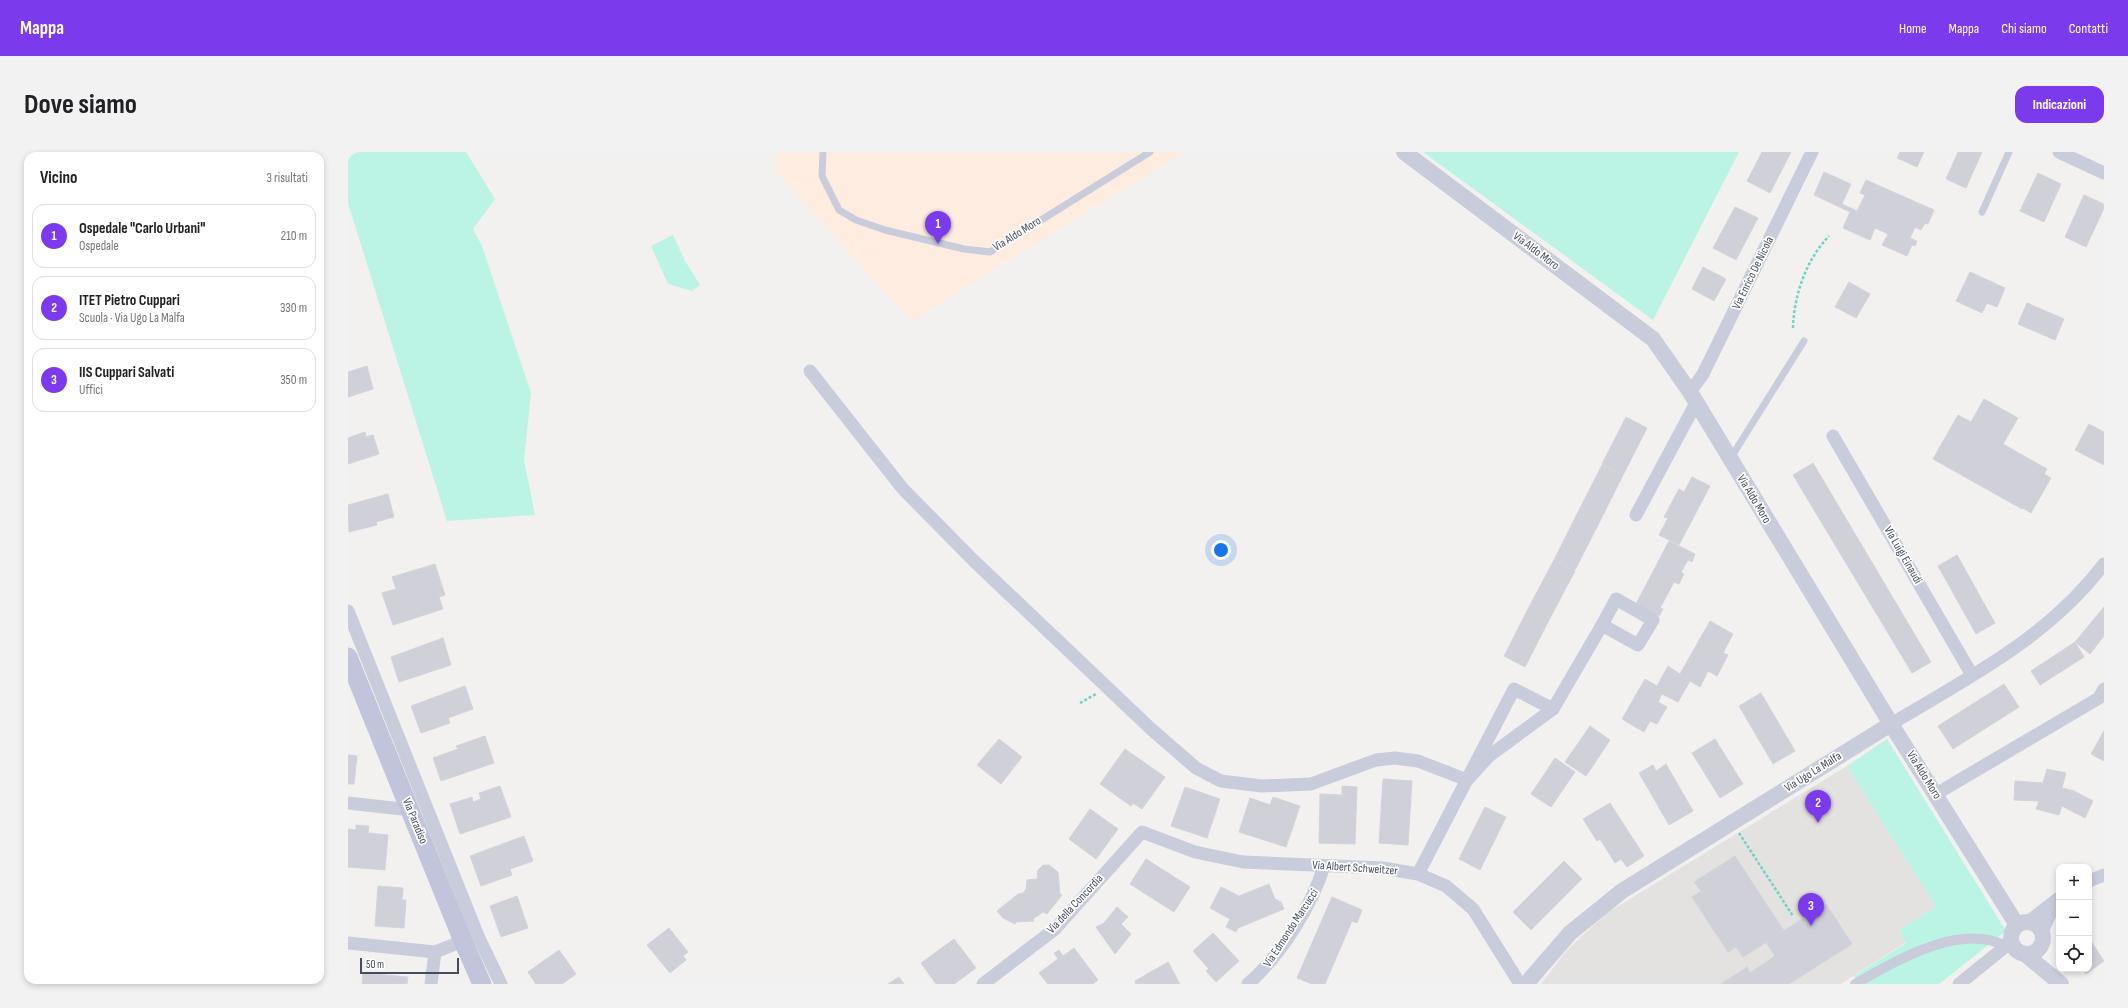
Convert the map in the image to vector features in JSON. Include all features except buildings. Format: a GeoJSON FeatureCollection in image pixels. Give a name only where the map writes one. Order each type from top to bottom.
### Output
{"type":"FeatureCollection","features":[{"type":"Feature","properties":{"kind":"main road","name":"Via Paradiso"},"geometry":{"type":"LineString","coordinates":[[348,657],[463,941],[482,984]]}},
{"type":"Feature","properties":{"kind":"street","name":"Via Aldo Moro"},"geometry":{"type":"LineString","coordinates":[[1404,152],[1653,339],[1693,397],[1936,794],[2022,923],[2037,925],[2043,937]]}},
{"type":"Feature","properties":{"kind":"street","name":"Via Enrico De Nicola"},"geometry":{"type":"LineString","coordinates":[[1636,515],[1703,374],[1812,152]]}},
{"type":"Feature","properties":{"kind":"street"},"geometry":{"type":"LineString","coordinates":[[2059,152],[2104,173]]}},
{"type":"Feature","properties":{"kind":"street"},"geometry":{"type":"LineString","coordinates":[[810,371],[903,489],[973,560],[1151,729],[1196,768],[1221,782],[1262,786],[1311,784],[1376,760],[1395,758],[1418,761],[1467,780]]}},
{"type":"Feature","properties":{"kind":"street","name":"Via Luigi Einaudi"},"geometry":{"type":"LineString","coordinates":[[1833,436],[1972,675]]}},
{"type":"Feature","properties":{"kind":"street","name":"Via Ugo La Malfa"},"geometry":{"type":"LineString","coordinates":[[1526,984],[1570,933],[1622,891],[2018,647],[2067,606],[2104,564]]}},
{"type":"Feature","properties":{"kind":"street"},"geometry":{"type":"LineString","coordinates":[[348,611],[478,936],[500,984]]}},
{"type":"Feature","properties":{"kind":"street"},"geometry":{"type":"LineString","coordinates":[[1467,780],[1489,756],[1553,709],[1602,624]]}},
{"type":"Feature","properties":{"kind":"street"},"geometry":{"type":"LineString","coordinates":[[1418,874],[1514,689],[1553,709]]}},
{"type":"Feature","properties":{"kind":"street"},"geometry":{"type":"LineString","coordinates":[[1936,794],[2099,698],[2104,689]]}},
{"type":"Feature","properties":{"kind":"street"},"geometry":{"type":"LineString","coordinates":[[348,803],[411,810]]}},
{"type":"Feature","properties":{"kind":"street","name":"Via Albert Schweitzer"},"geometry":{"type":"LineString","coordinates":[[1142,832],[1195,852],[1243,862],[1383,868],[1418,874],[1446,886],[1473,909],[1520,984]]}},
{"type":"Feature","properties":{"kind":"street","name":"Via della Concordia"},"geometry":{"type":"LineString","coordinates":[[983,984],[1055,929],[1142,832]]}},
{"type":"Feature","properties":{"kind":"street","name":"Via Edmondo Marcucci"},"geometry":{"type":"LineString","coordinates":[[1248,984],[1264,970],[1290,934],[1318,885],[1324,866]]}},
{"type":"Feature","properties":{"kind":"street"},"geometry":{"type":"LineString","coordinates":[[2092,880],[2104,875]]}},
{"type":"Feature","properties":{"kind":"street"},"geometry":{"type":"LineString","coordinates":[[1960,984],[2009,944],[2011,933],[2022,923],[2056,899]]}},
{"type":"Feature","properties":{"kind":"street"},"geometry":{"type":"LineString","coordinates":[[2025,954],[2035,952],[2043,937],[2057,900]]}},
{"type":"Feature","properties":{"kind":"street"},"geometry":{"type":"LineString","coordinates":[[2043,937],[2058,982]]}},
{"type":"Feature","properties":{"kind":"street"},"geometry":{"type":"LineString","coordinates":[[1855,984],[1910,954],[1939,944],[1978,939],[2009,944],[2016,950],[2025,954],[2058,982]]}},
{"type":"Feature","properties":{"kind":"street"},"geometry":{"type":"LineString","coordinates":[[348,943],[435,952],[463,941]]}},
{"type":"Feature","properties":{"kind":"street"},"geometry":{"type":"LineString","coordinates":[[431,984],[435,952]]}},
{"type":"Feature","properties":{"kind":"lane","name":"Via Aldo Moro"},"geometry":{"type":"LineString","coordinates":[[822,155],[822,176],[840,210],[856,220],[885,230],[964,248],[990,252],[1150,152]]}},
{"type":"Feature","properties":{"kind":"lane"},"geometry":{"type":"LineString","coordinates":[[1982,212],[2009,152]]}},
{"type":"Feature","properties":{"kind":"lane"},"geometry":{"type":"LineString","coordinates":[[1730,459],[1804,341]]}},
{"type":"Feature","properties":{"kind":"path"},"geometry":{"type":"LineString","coordinates":[[1793,328],[1793,316],[1800,287],[1819,246],[1829,236]]}},
{"type":"Feature","properties":{"kind":"path"},"geometry":{"type":"LineString","coordinates":[[1732,823],[1793,916]]}},
{"type":"Feature","properties":{"kind":"shaded area"},"geometry":{"type":"Polygon","coordinates":[[[779,152],[1184,152],[911,321],[775,170],[779,152]]]}},
{"type":"Feature","properties":{"kind":"shaded area"},"geometry":{"type":"Polygon","coordinates":[[[1847,766],[1936,907],[1899,930],[1906,942],[1841,984],[1541,984],[1567,950],[1607,913],[1847,766]]]}},
{"type":"Feature","properties":{"kind":"green space"},"geometry":{"type":"Polygon","coordinates":[[[348,152],[466,152],[495,199],[473,229],[482,246],[531,393],[524,460],[535,515],[447,521],[348,203],[348,152]]]}},
{"type":"Feature","properties":{"kind":"green space"},"geometry":{"type":"Polygon","coordinates":[[[1423,152],[1739,152],[1653,320],[1423,152]]]}},
{"type":"Feature","properties":{"kind":"green space"},"geometry":{"type":"Polygon","coordinates":[[[673,235],[685,261],[700,285],[692,291],[668,284],[651,246],[673,235]]]}},
{"type":"Feature","properties":{"kind":"green space"},"geometry":{"type":"Polygon","coordinates":[[[1887,739],[2006,931],[1939,984],[1858,984],[1854,976],[1906,943],[1899,930],[1936,907],[1847,766],[1887,739]]]}},
{"type":"Feature","properties":{"kind":"place","name":"Ospedale \"Carlo Urbani\""},"geometry":{"type":"Point","coordinates":[938,244]}},
{"type":"Feature","properties":{"kind":"place","name":"ITET Pietro Cuppari"},"geometry":{"type":"Point","coordinates":[1818,823]}},
{"type":"Feature","properties":{"kind":"place","name":"IIS Cuppari Salvati"},"geometry":{"type":"Point","coordinates":[1811,926]}}]}
